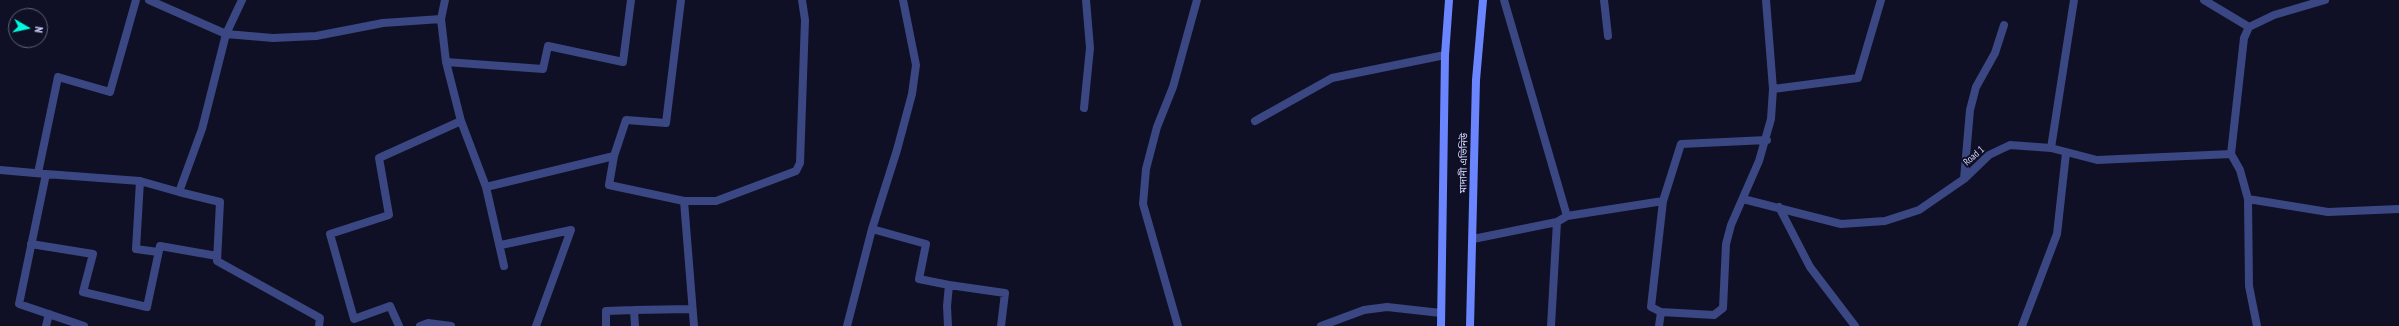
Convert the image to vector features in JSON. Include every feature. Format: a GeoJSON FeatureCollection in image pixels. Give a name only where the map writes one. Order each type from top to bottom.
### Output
{"type":"FeatureCollection","features":[{"type":"Feature","properties":{"kind":"main road","name":"মাদানী এভিনিউ"},"geometry":{"type":"LineString","coordinates":[[1441,326],[1445,55],[1449,0]]}},
{"type":"Feature","properties":{"kind":"main road","name":"মাদানী এভিনিউ"},"geometry":{"type":"LineString","coordinates":[[1470,326],[1476,80],[1482,0]]}},
{"type":"Feature","properties":{"kind":"street"},"geometry":{"type":"LineString","coordinates":[[84,326],[19,304],[31,244],[58,77],[110,92],[136,0]]}},
{"type":"Feature","properties":{"kind":"street"},"geometry":{"type":"LineString","coordinates":[[149,0],[226,34],[273,38],[316,36],[384,22],[441,19]]}},
{"type":"Feature","properties":{"kind":"street"},"geometry":{"type":"LineString","coordinates":[[179,192],[202,129],[226,34],[242,0]]}},
{"type":"Feature","properties":{"kind":"street"},"geometry":{"type":"LineString","coordinates":[[445,0],[441,19],[446,62],[461,121],[486,187],[501,245],[504,266]]}},
{"type":"Feature","properties":{"kind":"street"},"geometry":{"type":"LineString","coordinates":[[446,62],[543,69],[548,46],[623,62],[631,0]]}},
{"type":"Feature","properties":{"kind":"street"},"geometry":{"type":"LineString","coordinates":[[681,0],[666,123],[626,120],[614,156],[609,185],[684,201],[716,201],[796,171],[800,163],[805,20],[802,0]]}},
{"type":"Feature","properties":{"kind":"street"},"geometry":{"type":"LineString","coordinates":[[847,326],[872,229],[897,150],[912,94],[916,65],[902,0]]}},
{"type":"Feature","properties":{"kind":"street"},"geometry":{"type":"LineString","coordinates":[[1084,108],[1090,48],[1086,0]]}},
{"type":"Feature","properties":{"kind":"street"},"geometry":{"type":"LineString","coordinates":[[1178,326],[1143,204],[1146,169],[1157,128],[1173,87],[1197,0]]}},
{"type":"Feature","properties":{"kind":"street"},"geometry":{"type":"LineString","coordinates":[[1504,0],[1567,216]]}},
{"type":"Feature","properties":{"kind":"street"},"geometry":{"type":"LineString","coordinates":[[1604,0],[1608,36]]}},
{"type":"Feature","properties":{"kind":"street"},"geometry":{"type":"LineString","coordinates":[[1766,0],[1773,90],[1771,119],[1767,140],[1726,244],[1723,308],[1714,315],[1661,312],[1651,307],[1663,201],[1681,144],[1767,140]]}},
{"type":"Feature","properties":{"kind":"street"},"geometry":{"type":"LineString","coordinates":[[1773,90],[1858,78],[1881,0]]}},
{"type":"Feature","properties":{"kind":"street"},"geometry":{"type":"LineString","coordinates":[[2050,148],[2074,0]]}},
{"type":"Feature","properties":{"kind":"street"},"geometry":{"type":"LineString","coordinates":[[2204,0],[2249,27]]}},
{"type":"Feature","properties":{"kind":"street"},"geometry":{"type":"LineString","coordinates":[[2257,326],[2249,286],[2248,199],[2240,170],[2231,154],[2244,38],[2249,27],[2274,14],[2325,0]]}},
{"type":"Feature","properties":{"kind":"street"},"geometry":{"type":"LineString","coordinates":[[1964,179],[1970,110],[1976,87],[1995,53],[2004,25]]}},
{"type":"Feature","properties":{"kind":"street"},"geometry":{"type":"LineString","coordinates":[[1255,121],[1332,78],[1445,55]]}},
{"type":"Feature","properties":{"kind":"street"},"geometry":{"type":"LineString","coordinates":[[399,326],[390,306],[354,319],[330,234],[389,215],[378,158],[461,121]]}},
{"type":"Feature","properties":{"kind":"street","name":"Road 1"},"geometry":{"type":"LineString","coordinates":[[1743,199],[1841,224],[1885,221],[1919,210],[1964,179],[1989,155],[2010,145],[2050,148],[2097,160],[2231,154]]}},
{"type":"Feature","properties":{"kind":"street"},"geometry":{"type":"LineString","coordinates":[[2022,326],[2057,234],[2066,153]]}},
{"type":"Feature","properties":{"kind":"street"},"geometry":{"type":"LineString","coordinates":[[486,187],[614,156]]}},
{"type":"Feature","properties":{"kind":"street"},"geometry":{"type":"LineString","coordinates":[[0,170],[140,181],[220,202],[217,261],[320,318],[319,326]]}},
{"type":"Feature","properties":{"kind":"street"},"geometry":{"type":"LineString","coordinates":[[140,181],[136,249],[158,252]]}},
{"type":"Feature","properties":{"kind":"street"},"geometry":{"type":"LineString","coordinates":[[2248,199],[2328,212],[2399,209]]}},
{"type":"Feature","properties":{"kind":"street"},"geometry":{"type":"LineString","coordinates":[[684,201],[694,326]]}},
{"type":"Feature","properties":{"kind":"street"},"geometry":{"type":"LineString","coordinates":[[1473,239],[1557,222],[1567,216],[1663,201]]}},
{"type":"Feature","properties":{"kind":"street"},"geometry":{"type":"LineString","coordinates":[[1778,207],[1810,267],[1855,326]]}},
{"type":"Feature","properties":{"kind":"street"},"geometry":{"type":"LineString","coordinates":[[1551,326],[1557,222]]}},
{"type":"Feature","properties":{"kind":"street"},"geometry":{"type":"LineString","coordinates":[[872,229],[926,244],[919,279],[1005,293],[1001,326]]}},
{"type":"Feature","properties":{"kind":"street"},"geometry":{"type":"LineString","coordinates":[[501,245],[571,230],[536,326]]}},
{"type":"Feature","properties":{"kind":"street"},"geometry":{"type":"LineString","coordinates":[[31,244],[93,254],[83,292],[147,307],[160,246],[217,256]]}},
{"type":"Feature","properties":{"kind":"street"},"geometry":{"type":"LineString","coordinates":[[948,326],[947,306],[949,285]]}},
{"type":"Feature","properties":{"kind":"street"},"geometry":{"type":"LineString","coordinates":[[1321,326],[1364,310],[1380,308],[1441,313]]}},
{"type":"Feature","properties":{"kind":"street"},"geometry":{"type":"LineString","coordinates":[[606,326],[606,311],[692,309]]}},
{"type":"Feature","properties":{"kind":"street"},"geometry":{"type":"LineString","coordinates":[[634,310],[635,326]]}},
{"type":"Feature","properties":{"kind":"street"},"geometry":{"type":"LineString","coordinates":[[1659,326],[1661,312]]}},
{"type":"Feature","properties":{"kind":"street"},"geometry":{"type":"LineString","coordinates":[[46,326],[49,314]]}},
{"type":"Feature","properties":{"kind":"street"},"geometry":{"type":"LineString","coordinates":[[420,326],[428,322],[451,326]]}}]}
